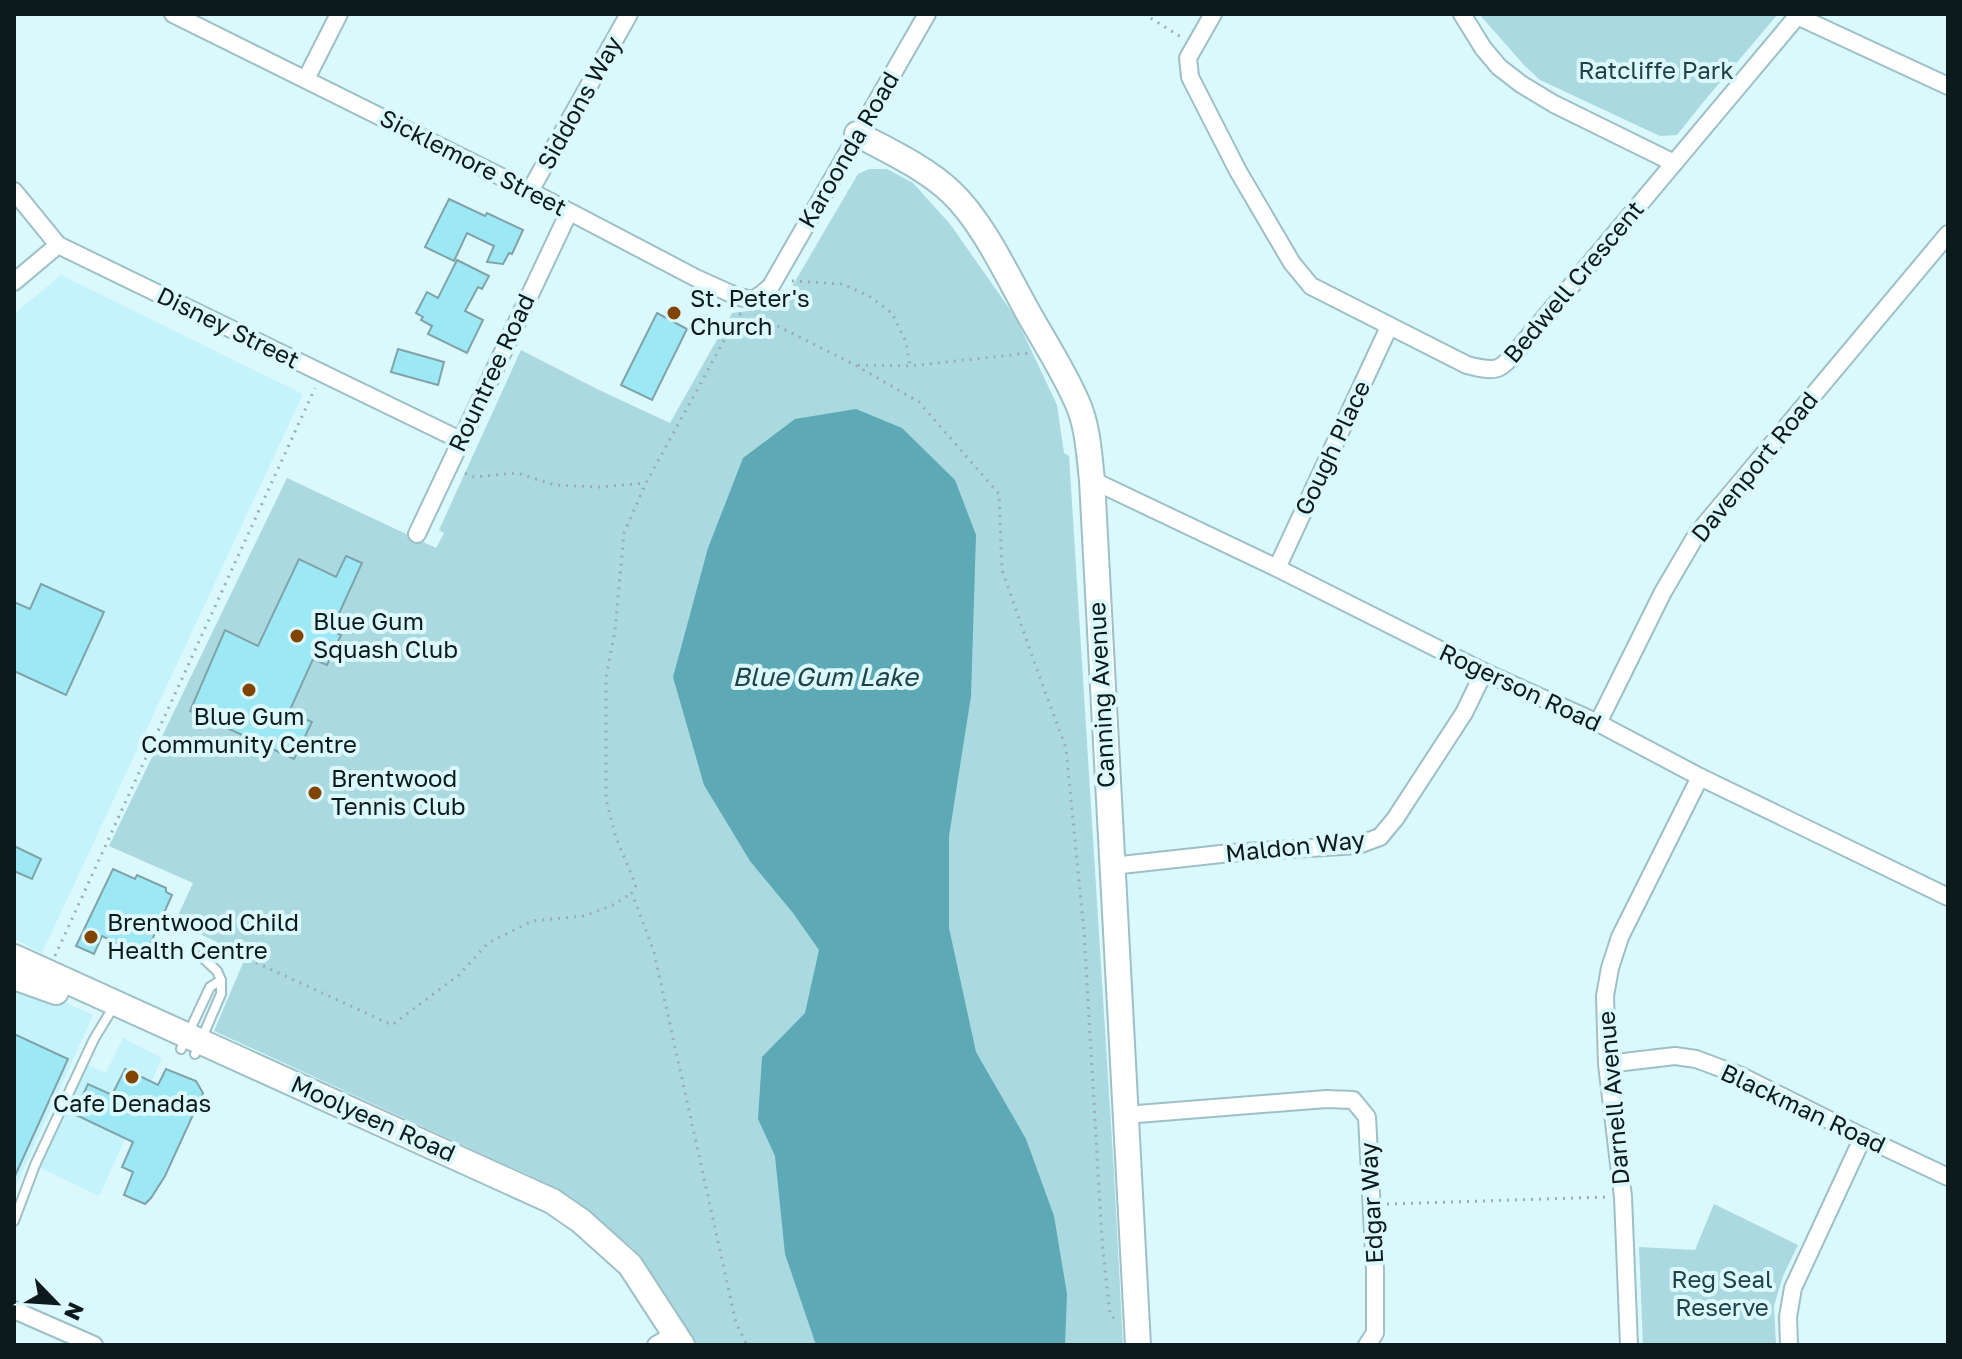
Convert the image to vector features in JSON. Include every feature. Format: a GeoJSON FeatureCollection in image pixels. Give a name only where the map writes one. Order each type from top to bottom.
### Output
{"type":"FeatureCollection","features":[{"type":"Feature","properties":{"kind":"street","name":"Sicklemore Street"},"geometry":{"type":"LineString","coordinates":[[173,14],[736,296],[754,299],[779,283]]}},
{"type":"Feature","properties":{"kind":"street"},"geometry":{"type":"LineString","coordinates":[[306,79],[339,14]]}},
{"type":"Feature","properties":{"kind":"street","name":"Siddons Way"},"geometry":{"type":"LineString","coordinates":[[530,191],[629,14]]}},
{"type":"Feature","properties":{"kind":"street","name":"Karoonda Road"},"geometry":{"type":"LineString","coordinates":[[779,283],[857,134],[927,14]]}},
{"type":"Feature","properties":{"kind":"street","name":"Bedwell Crescent"},"geometry":{"type":"LineString","coordinates":[[1213,14],[1188,58],[1190,77],[1238,171],[1292,263],[1311,286],[1467,365],[1489,371],[1502,368],[1798,15]]}},
{"type":"Feature","properties":{"kind":"street"},"geometry":{"type":"LineString","coordinates":[[1462,14],[1499,67],[1521,84],[1554,104],[1674,163]]}},
{"type":"Feature","properties":{"kind":"street"},"geometry":{"type":"LineString","coordinates":[[1798,15],[1948,86]]}},
{"type":"Feature","properties":{"kind":"street","name":"Canning Avenue"},"geometry":{"type":"LineString","coordinates":[[857,134],[934,179],[964,206],[1048,347],[1078,403],[1085,428],[1092,480],[1137,1336]]}},
{"type":"Feature","properties":{"kind":"street","name":"Disney Street"},"geometry":{"type":"LineString","coordinates":[[14,191],[58,245],[460,440]]}},
{"type":"Feature","properties":{"kind":"street","name":"Rountree Road"},"geometry":{"type":"LineString","coordinates":[[417,534],[569,212]]}},
{"type":"Feature","properties":{"kind":"street","name":"Davenport Road"},"geometry":{"type":"LineString","coordinates":[[1598,723],[1663,592],[1697,534],[1948,234]]}},
{"type":"Feature","properties":{"kind":"street"},"geometry":{"type":"LineString","coordinates":[[14,282],[58,245]]}},
{"type":"Feature","properties":{"kind":"street","name":"Gough Place"},"geometry":{"type":"LineString","coordinates":[[1277,568],[1389,327]]}},
{"type":"Feature","properties":{"kind":"street","name":"Rogerson Road"},"geometry":{"type":"LineString","coordinates":[[1092,480],[1484,672],[1598,723],[1700,777],[1948,897]]}},
{"type":"Feature","properties":{"kind":"street","name":"Maldon Way"},"geometry":{"type":"LineString","coordinates":[[1112,866],[1230,853],[1358,845],[1380,837],[1464,713],[1484,672]]}},
{"type":"Feature","properties":{"kind":"street","name":"Darnell Avenue"},"geometry":{"type":"LineString","coordinates":[[1629,1345],[1623,1197],[1607,1064],[1605,996],[1620,937],[1700,777]]}},
{"type":"Feature","properties":{"kind":"street","name":"Moolyeen Road"},"geometry":{"type":"LineString","coordinates":[[14,957],[48,972],[112,1009],[191,1045],[552,1201],[581,1221],[630,1265],[668,1342]]}},
{"type":"Feature","properties":{"kind":"street","name":"Moolyeen Road"},"geometry":{"type":"LineString","coordinates":[[14,977],[112,1009]]}},
{"type":"Feature","properties":{"kind":"street","name":"Blackman Road"},"geometry":{"type":"LineString","coordinates":[[1607,1064],[1675,1056],[1696,1059],[1739,1075],[1948,1177]]}},
{"type":"Feature","properties":{"kind":"street","name":"Edgar Way"},"geometry":{"type":"LineString","coordinates":[[1125,1115],[1295,1101],[1353,1100],[1367,1117],[1375,1270],[1375,1333],[1367,1345]]}},
{"type":"Feature","properties":{"kind":"street"},"geometry":{"type":"LineString","coordinates":[[1789,1345],[1788,1317],[1793,1288],[1863,1137]]}},
{"type":"Feature","properties":{"kind":"street"},"geometry":{"type":"LineString","coordinates":[[14,1310],[94,1345]]}},
{"type":"Feature","properties":{"kind":"lane"},"geometry":{"type":"LineString","coordinates":[[191,1045],[221,994],[217,971],[201,956]]}},
{"type":"Feature","properties":{"kind":"lane"},"geometry":{"type":"LineString","coordinates":[[191,1045],[210,987],[221,980]]}},
{"type":"Feature","properties":{"kind":"lane"},"geometry":{"type":"LineString","coordinates":[[14,1221],[35,1165],[94,1039],[112,1009]]}},
{"type":"Feature","properties":{"kind":"path"},"geometry":{"type":"LineString","coordinates":[[1144,14],[1195,46]]}},
{"type":"Feature","properties":{"kind":"path"},"geometry":{"type":"LineString","coordinates":[[779,283],[842,284],[869,296],[892,313],[906,342],[910,366]]}},
{"type":"Feature","properties":{"kind":"path"},"geometry":{"type":"LineString","coordinates":[[201,956],[222,947],[392,1025],[459,975],[488,943],[532,921],[584,916],[613,905],[632,893],[636,885],[616,838],[606,799],[606,677],[615,630],[624,533],[646,483],[738,315],[745,314]]}},
{"type":"Feature","properties":{"kind":"path"},"geometry":{"type":"LineString","coordinates":[[753,314],[855,365],[919,402],[999,494],[1002,570],[1066,748],[1084,932],[1102,1240],[1110,1315],[1137,1336]]}},
{"type":"Feature","properties":{"kind":"path"},"geometry":{"type":"LineString","coordinates":[[855,365],[910,366],[1035,352],[1048,347]]}},
{"type":"Feature","properties":{"kind":"path"},"geometry":{"type":"LineString","coordinates":[[48,972],[322,374]]}},
{"type":"Feature","properties":{"kind":"path"},"geometry":{"type":"LineString","coordinates":[[448,466],[474,477],[517,473],[555,485],[600,487],[646,483]]}},
{"type":"Feature","properties":{"kind":"path"},"geometry":{"type":"LineString","coordinates":[[632,893],[654,952],[736,1323],[747,1345]]}},
{"type":"Feature","properties":{"kind":"path"},"geometry":{"type":"LineString","coordinates":[[1371,1204],[1623,1197]]}},
{"type":"Feature","properties":{"kind":"shaded area"},"geometry":{"type":"Polygon","coordinates":[[[61,275],[303,394],[42,953],[14,939],[14,314],[61,275]]]}},
{"type":"Feature","properties":{"kind":"shaded area"},"geometry":{"type":"Polygon","coordinates":[[[14,982],[93,1015],[14,1190],[14,982]]]}},
{"type":"Feature","properties":{"kind":"shaded area"},"geometry":{"type":"Polygon","coordinates":[[[123,1038],[162,1058],[99,1196],[32,1164],[80,1061],[106,1073],[123,1038]]]}},
{"type":"Feature","properties":{"kind":"green space","name":"Ratcliffe Park"},"geometry":{"type":"Polygon","coordinates":[[[1479,14],[1778,14],[1677,135],[1660,136],[1540,80],[1479,14]]]}},
{"type":"Feature","properties":{"kind":"green space"},"geometry":{"type":"Polygon","coordinates":[[[869,169],[887,169],[913,183],[950,224],[1016,318],[1057,405],[1064,453],[1069,456],[1123,1345],[693,1345],[634,1249],[557,1188],[214,1031],[246,956],[175,922],[193,883],[109,846],[287,478],[436,548],[444,533],[439,530],[521,350],[670,423],[732,313],[773,308],[787,295],[858,174],[869,169]]]}},
{"type":"Feature","properties":{"kind":"green space","name":"Reg Seal Reserve"},"geometry":{"type":"Polygon","coordinates":[[[1714,1204],[1798,1245],[1783,1276],[1774,1306],[1776,1345],[1643,1345],[1639,1247],[1695,1250],[1714,1204]]]}},
{"type":"Feature","properties":{"kind":"water","name":"Blue Gum Lake"},"geometry":{"type":"Polygon","coordinates":[[[856,409],[902,428],[955,480],[976,535],[971,696],[949,836],[949,928],[976,1052],[1026,1139],[1054,1216],[1067,1294],[1065,1345],[816,1345],[785,1254],[775,1156],[758,1119],[762,1057],[805,1013],[819,950],[750,861],[704,785],[673,677],[708,548],[743,458],[795,419],[856,409]]]}},
{"type":"Feature","properties":{"kind":"building"},"geometry":{"type":"Polygon","coordinates":[[[449,199],[523,230],[512,254],[509,253],[503,264],[487,262],[494,246],[467,233],[454,261],[425,247],[449,199]]]}},
{"type":"Feature","properties":{"kind":"building"},"geometry":{"type":"Polygon","coordinates":[[[457,260],[489,276],[482,289],[478,287],[465,311],[483,320],[467,353],[428,334],[432,326],[416,313],[427,292],[438,298],[457,260]]]}},
{"type":"Feature","properties":{"kind":"building"},"geometry":{"type":"Polygon","coordinates":[[[657,313],[687,329],[652,400],[621,385],[657,313]]]}},
{"type":"Feature","properties":{"kind":"building"},"geometry":{"type":"Polygon","coordinates":[[[398,349],[444,362],[438,385],[391,372],[398,349]]]}},
{"type":"Feature","properties":{"kind":"building"},"geometry":{"type":"Polygon","coordinates":[[[346,556],[362,563],[331,631],[341,635],[327,665],[313,659],[289,712],[312,722],[294,759],[190,711],[225,630],[258,646],[299,559],[336,577],[346,556]]]}},
{"type":"Feature","properties":{"kind":"building"},"geometry":{"type":"Polygon","coordinates":[[[41,584],[104,612],[66,695],[14,671],[14,602],[30,609],[41,584]]]}},
{"type":"Feature","properties":{"kind":"building"},"geometry":{"type":"Polygon","coordinates":[[[14,846],[41,859],[32,879],[14,871],[14,846]]]}},
{"type":"Feature","properties":{"kind":"building"},"geometry":{"type":"Polygon","coordinates":[[[113,869],[135,879],[137,875],[166,888],[166,892],[172,895],[145,956],[102,936],[94,954],[76,946],[113,869]]]}},
{"type":"Feature","properties":{"kind":"building"},"geometry":{"type":"Polygon","coordinates":[[[14,1034],[68,1059],[14,1178],[14,1034]]]}},
{"type":"Feature","properties":{"kind":"building"},"geometry":{"type":"Polygon","coordinates":[[[125,1069],[158,1085],[166,1069],[196,1081],[203,1093],[165,1176],[145,1204],[124,1195],[133,1172],[122,1167],[133,1142],[74,1114],[88,1084],[112,1095],[125,1069]]]}},
{"type":"Feature","properties":{"kind":"place","name":"St. Peter's Church"},"geometry":{"type":"Point","coordinates":[674,313]}},
{"type":"Feature","properties":{"kind":"place","name":"Blue Gum Squash Club"},"geometry":{"type":"Point","coordinates":[297,636]}},
{"type":"Feature","properties":{"kind":"place","name":"Blue Gum Community Centre"},"geometry":{"type":"Point","coordinates":[249,690]}},
{"type":"Feature","properties":{"kind":"place","name":"Brentwood Tennis Club"},"geometry":{"type":"Point","coordinates":[315,793]}},
{"type":"Feature","properties":{"kind":"place","name":"Brentwood Child Health Centre"},"geometry":{"type":"Point","coordinates":[91,937]}},
{"type":"Feature","properties":{"kind":"place","name":"Cafe Denadas"},"geometry":{"type":"Point","coordinates":[132,1077]}}]}
